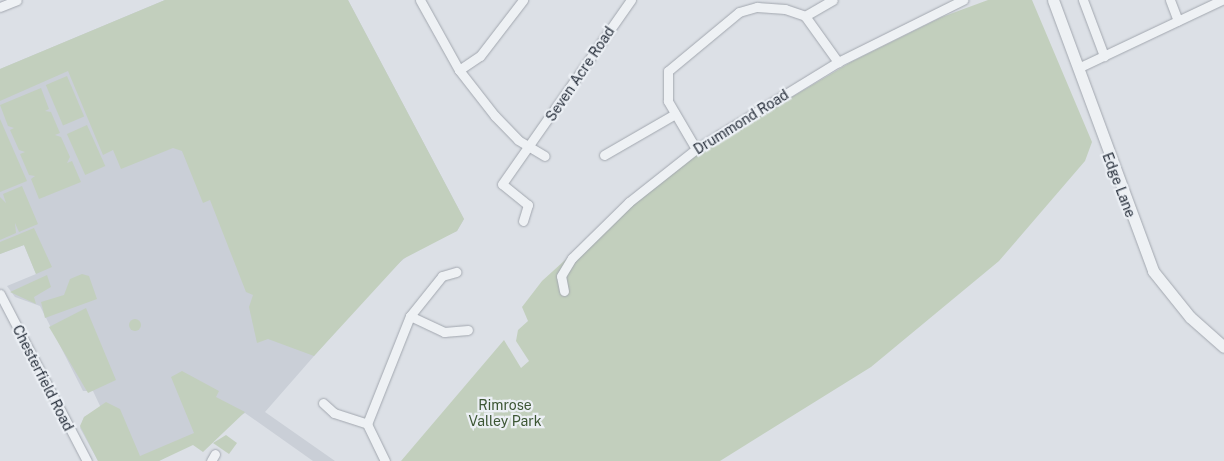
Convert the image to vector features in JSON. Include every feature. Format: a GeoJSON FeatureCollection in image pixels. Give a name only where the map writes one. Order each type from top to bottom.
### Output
{"type":"FeatureCollection","features":[{"type":"Feature","properties":{"kind":"street"},"geometry":{"type":"LineString","coordinates":[[0,7],[17,0]]}},
{"type":"Feature","properties":{"kind":"street"},"geometry":{"type":"LineString","coordinates":[[420,0],[459,70],[495,116],[527,145],[544,156]]}},
{"type":"Feature","properties":{"kind":"street"},"geometry":{"type":"LineString","coordinates":[[459,70],[480,56],[524,0]]}},
{"type":"Feature","properties":{"kind":"street","name":"Seven Acre Road"},"geometry":{"type":"LineString","coordinates":[[523,222],[528,205],[502,184],[527,145],[630,0]]}},
{"type":"Feature","properties":{"kind":"street"},"geometry":{"type":"LineString","coordinates":[[805,16],[833,0]]}},
{"type":"Feature","properties":{"kind":"street","name":"Drummond Road"},"geometry":{"type":"LineString","coordinates":[[564,291],[561,276],[572,258],[628,202],[696,149],[838,62],[963,0]]}},
{"type":"Feature","properties":{"kind":"street","name":"Edge Lane"},"geometry":{"type":"LineString","coordinates":[[1052,0],[1153,271],[1190,317],[1224,347]]}},
{"type":"Feature","properties":{"kind":"street"},"geometry":{"type":"LineString","coordinates":[[1083,0],[1104,56]]}},
{"type":"Feature","properties":{"kind":"street"},"geometry":{"type":"LineString","coordinates":[[1170,0],[1178,21]]}},
{"type":"Feature","properties":{"kind":"street"},"geometry":{"type":"LineString","coordinates":[[1078,68],[1223,1]]}},
{"type":"Feature","properties":{"kind":"street"},"geometry":{"type":"LineString","coordinates":[[696,149],[674,114],[666,91],[674,62],[739,12],[757,3],[785,9],[805,16],[838,62]]}},
{"type":"Feature","properties":{"kind":"street"},"geometry":{"type":"LineString","coordinates":[[604,155],[674,114]]}},
{"type":"Feature","properties":{"kind":"street"},"geometry":{"type":"LineString","coordinates":[[367,424],[410,316],[442,276],[456,272]]}},
{"type":"Feature","properties":{"kind":"street","name":"Chesterfield Road"},"geometry":{"type":"LineString","coordinates":[[0,294],[87,461]]}},
{"type":"Feature","properties":{"kind":"street"},"geometry":{"type":"LineString","coordinates":[[410,316],[444,332],[468,330]]}},
{"type":"Feature","properties":{"kind":"street"},"geometry":{"type":"LineString","coordinates":[[323,403],[334,413],[367,424],[385,461]]}},
{"type":"Feature","properties":{"kind":"shaded area"},"geometry":{"type":"Polygon","coordinates":[[[165,0],[348,0],[464,219],[457,231],[412,252],[385,275],[265,412],[335,461],[313,461],[245,413],[159,461],[98,461],[80,428],[84,417],[101,408],[93,391],[83,391],[40,306],[15,297],[7,286],[36,274],[24,245],[0,254],[0,69],[165,0]]]}},
{"type":"Feature","properties":{"kind":"green space"},"geometry":{"type":"Polygon","coordinates":[[[165,0],[348,0],[464,219],[457,231],[403,259],[314,356],[268,339],[257,343],[249,307],[253,295],[246,292],[210,200],[203,203],[182,151],[173,148],[121,169],[113,150],[103,155],[68,71],[0,101],[0,69],[165,0]]]}},
{"type":"Feature","properties":{"kind":"green space","name":"Rimrose Valley Park"},"geometry":{"type":"Polygon","coordinates":[[[988,0],[1032,0],[1092,142],[1085,161],[999,261],[871,367],[720,461],[401,461],[504,340],[521,368],[529,361],[516,341],[518,330],[528,321],[522,307],[542,281],[618,212],[709,146],[851,62],[942,17],[988,0]]]}},
{"type":"Feature","properties":{"kind":"green space"},"geometry":{"type":"Polygon","coordinates":[[[67,76],[84,117],[63,125],[46,85],[67,76]]]}},
{"type":"Feature","properties":{"kind":"green space"},"geometry":{"type":"Polygon","coordinates":[[[41,88],[49,109],[45,111],[51,112],[60,133],[55,135],[61,137],[70,157],[67,163],[72,161],[81,182],[39,199],[31,179],[35,176],[29,175],[20,154],[25,152],[19,150],[10,130],[14,128],[8,126],[0,105],[41,88]]]}},
{"type":"Feature","properties":{"kind":"green space"},"geometry":{"type":"Polygon","coordinates":[[[0,119],[27,181],[0,192],[0,119]]]}},
{"type":"Feature","properties":{"kind":"green space"},"geometry":{"type":"Polygon","coordinates":[[[87,125],[105,166],[85,175],[67,134],[87,125]]]}},
{"type":"Feature","properties":{"kind":"green space"},"geometry":{"type":"Polygon","coordinates":[[[22,186],[38,224],[19,232],[15,223],[16,233],[0,240],[0,197],[6,203],[3,194],[22,186]]]}},
{"type":"Feature","properties":{"kind":"green space"},"geometry":{"type":"Polygon","coordinates":[[[34,228],[52,267],[36,274],[24,245],[0,254],[0,242],[34,228]]]}},
{"type":"Feature","properties":{"kind":"green space"},"geometry":{"type":"Polygon","coordinates":[[[82,274],[89,276],[97,299],[45,318],[41,302],[64,295],[70,279],[82,274]]]}},
{"type":"Feature","properties":{"kind":"green space"},"geometry":{"type":"Polygon","coordinates":[[[47,275],[51,287],[34,297],[36,304],[10,292],[47,275]]]}},
{"type":"Feature","properties":{"kind":"green space"},"geometry":{"type":"Polygon","coordinates":[[[86,308],[116,380],[88,393],[49,327],[86,308]]]}},
{"type":"Feature","properties":{"kind":"green space"},"geometry":{"type":"Polygon","coordinates":[[[135,319],[141,325],[135,331],[129,325],[135,319]]]}},
{"type":"Feature","properties":{"kind":"green space"},"geometry":{"type":"Polygon","coordinates":[[[182,371],[219,391],[216,397],[245,412],[203,452],[193,445],[159,461],[98,461],[80,426],[84,417],[106,402],[120,409],[140,456],[194,433],[171,377],[182,371]]]}},
{"type":"Feature","properties":{"kind":"green space"},"geometry":{"type":"Polygon","coordinates":[[[226,435],[237,443],[229,454],[213,443],[226,435]]]}}]}
